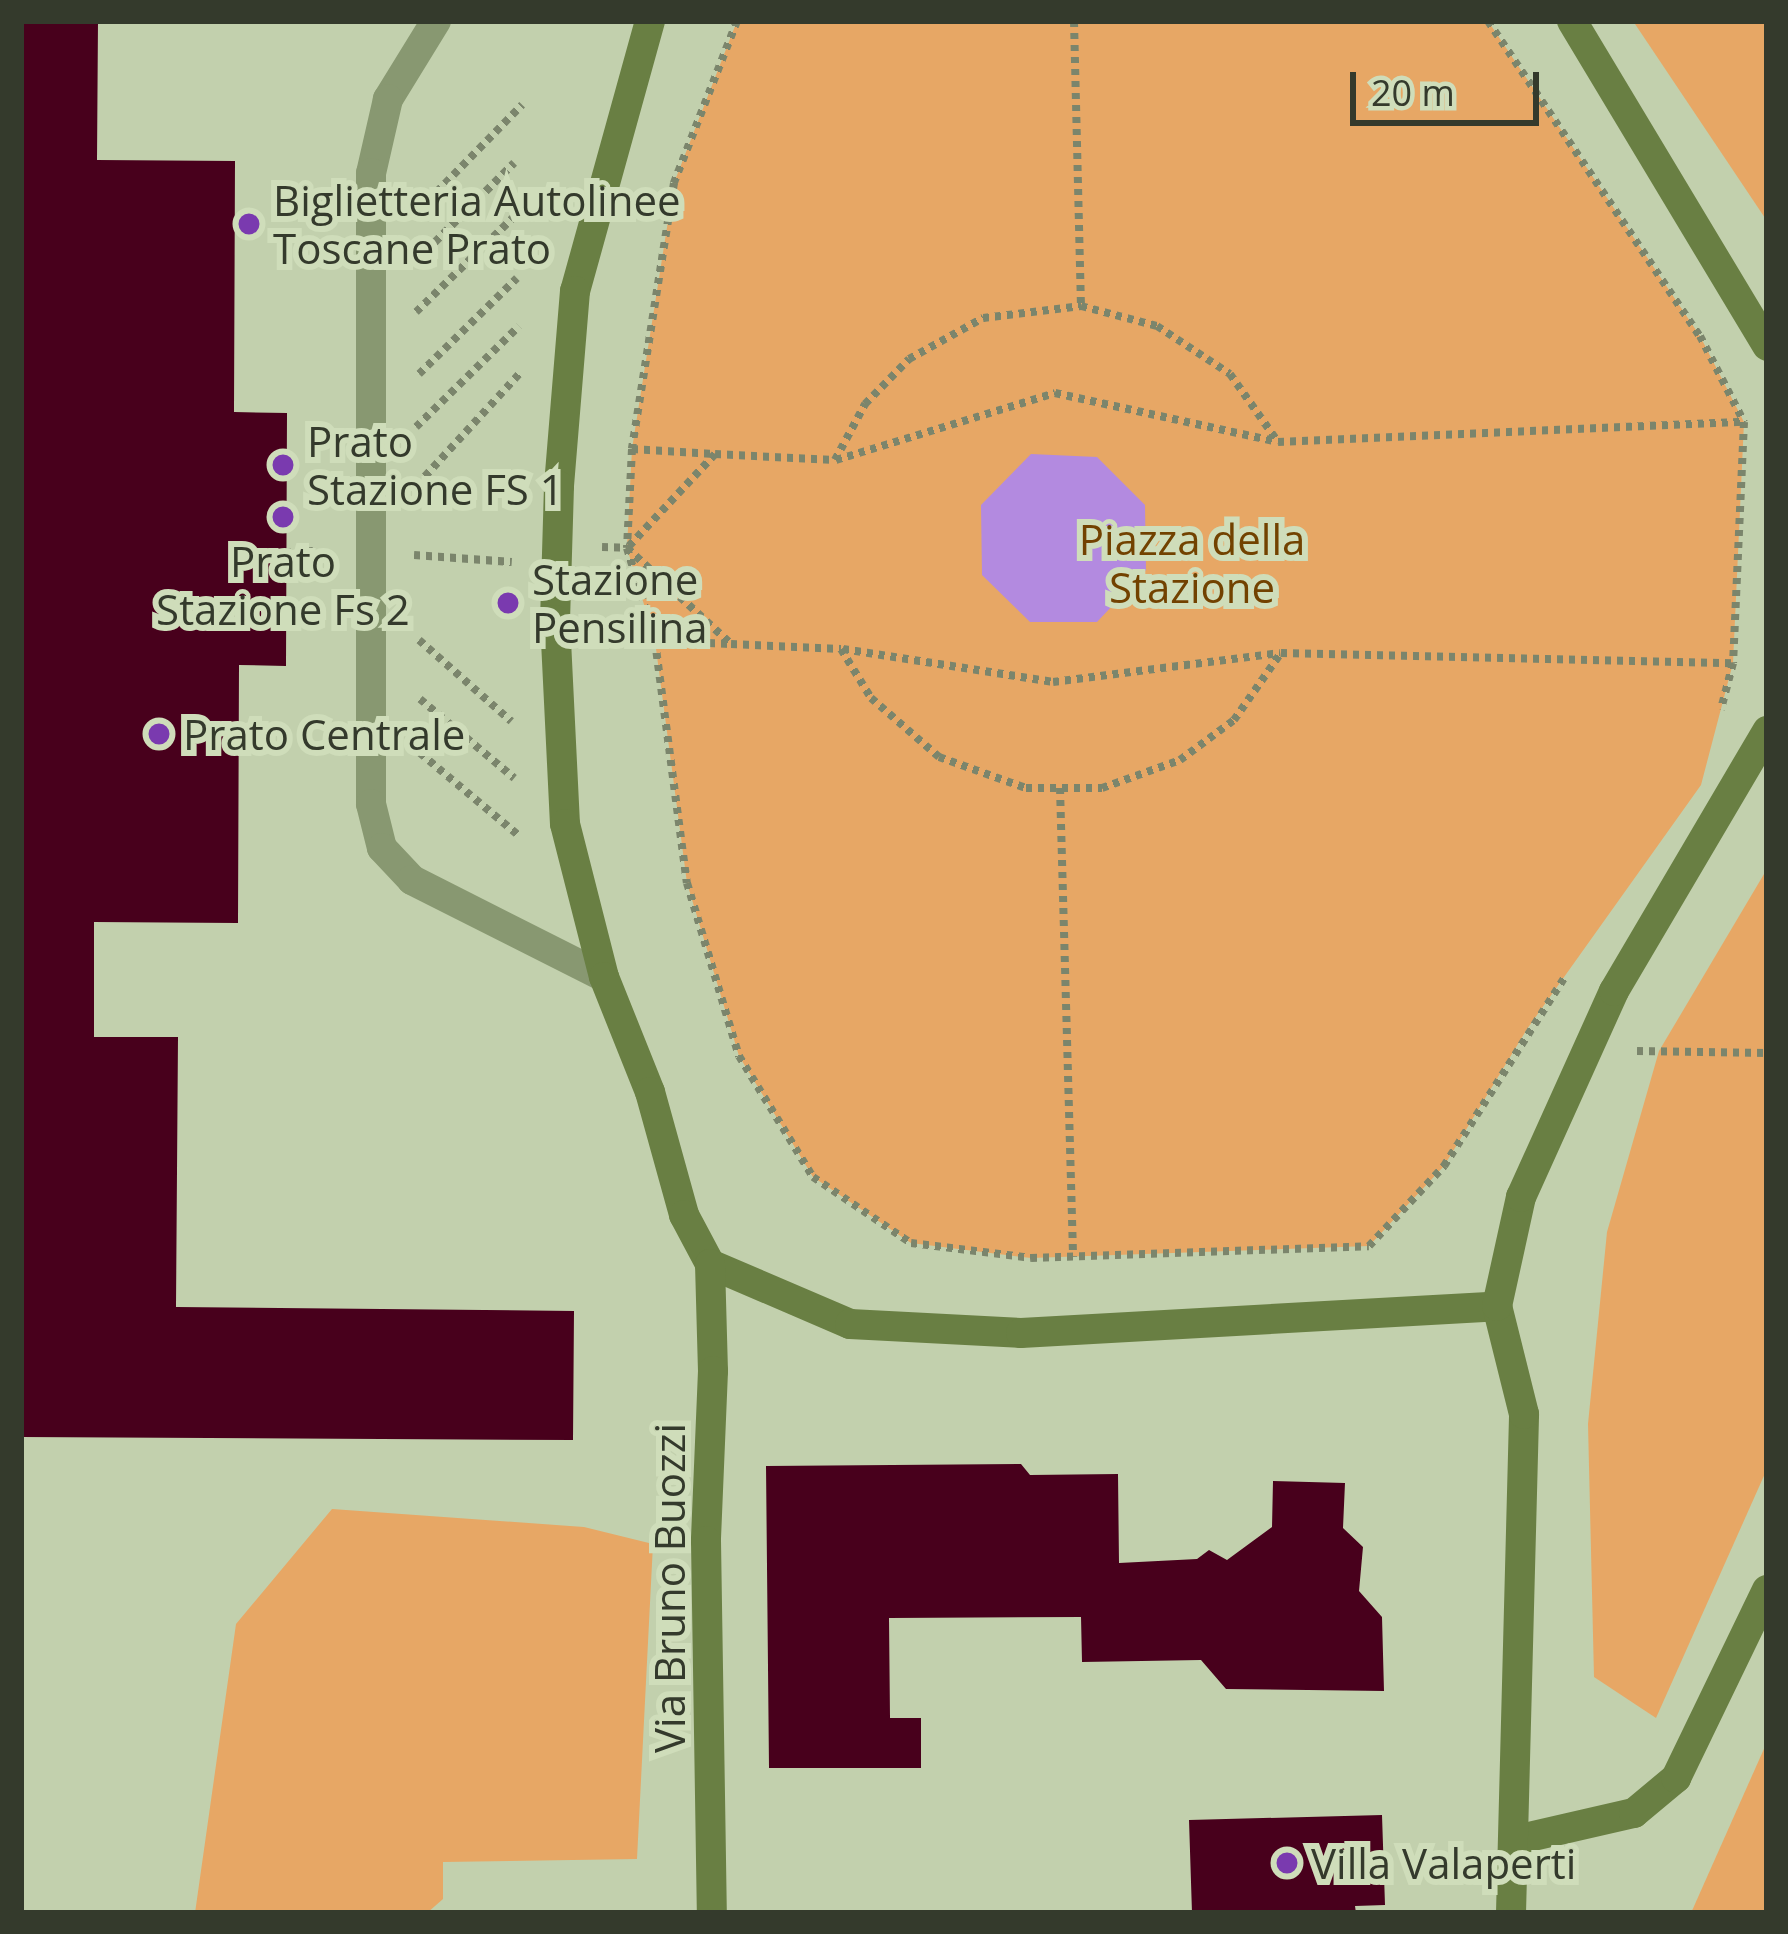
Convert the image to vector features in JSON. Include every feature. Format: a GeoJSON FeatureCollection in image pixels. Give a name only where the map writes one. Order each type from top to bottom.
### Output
{"type":"FeatureCollection","features":[{"type":"Feature","properties":{"kind":"street"},"geometry":{"type":"LineString","coordinates":[[650,21],[575,291],[559,486],[556,636],[565,824],[604,977],[650,1092],[684,1215],[710,1264],[850,1324],[1021,1333],[1497,1306]]}},
{"type":"Feature","properties":{"kind":"street"},"geometry":{"type":"LineString","coordinates":[[1572,21],[1767,346]]}},
{"type":"Feature","properties":{"kind":"street"},"geometry":{"type":"LineString","coordinates":[[1511,1913],[1524,1414],[1497,1306],[1521,1197],[1614,991],[1767,731]]}},
{"type":"Feature","properties":{"kind":"street","name":"Via Bruno Buozzi"},"geometry":{"type":"LineString","coordinates":[[710,1264],[713,1371],[706,1541],[712,1913]]}},
{"type":"Feature","properties":{"kind":"street"},"geometry":{"type":"LineString","coordinates":[[1516,1840],[1634,1813],[1676,1778],[1767,1590]]}},
{"type":"Feature","properties":{"kind":"lane"},"geometry":{"type":"LineString","coordinates":[[436,21],[388,99],[371,173],[371,804],[382,848],[412,880],[604,977]]}},
{"type":"Feature","properties":{"kind":"path"},"geometry":{"type":"LineString","coordinates":[[736,21],[674,183],[632,449],[628,548],[655,641],[687,883],[739,1056],[813,1178],[911,1243],[1030,1258],[1370,1246],[1444,1166],[1567,973]]}},
{"type":"Feature","properties":{"kind":"path"},"geometry":{"type":"LineString","coordinates":[[1074,21],[1081,306]]}},
{"type":"Feature","properties":{"kind":"path"},"geometry":{"type":"LineString","coordinates":[[1488,21],[1700,336],[1744,422],[1733,663],[1717,724]]}},
{"type":"Feature","properties":{"kind":"path"},"geometry":{"type":"LineString","coordinates":[[415,191],[415,214],[522,105]]}},
{"type":"Feature","properties":{"kind":"path"},"geometry":{"type":"LineString","coordinates":[[417,260],[514,164]]}},
{"type":"Feature","properties":{"kind":"path"},"geometry":{"type":"LineString","coordinates":[[415,313],[522,208]]}},
{"type":"Feature","properties":{"kind":"path"},"geometry":{"type":"LineString","coordinates":[[416,238],[416,278]]}},
{"type":"Feature","properties":{"kind":"path"},"geometry":{"type":"LineString","coordinates":[[414,357],[414,379],[517,278]]}},
{"type":"Feature","properties":{"kind":"path"},"geometry":{"type":"LineString","coordinates":[[415,335],[416,296]]}},
{"type":"Feature","properties":{"kind":"path"},"geometry":{"type":"LineString","coordinates":[[835,460],[866,404],[909,359],[983,318],[1081,306],[1157,326],[1230,374],[1278,442]]}},
{"type":"Feature","properties":{"kind":"path"},"geometry":{"type":"LineString","coordinates":[[412,415],[411,432],[519,326]]}},
{"type":"Feature","properties":{"kind":"path"},"geometry":{"type":"LineString","coordinates":[[411,471],[412,490],[523,370]]}},
{"type":"Feature","properties":{"kind":"path"},"geometry":{"type":"LineString","coordinates":[[632,449],[835,460],[1054,393],[1278,442],[1744,422]]}},
{"type":"Feature","properties":{"kind":"path"},"geometry":{"type":"LineString","coordinates":[[628,548],[715,454]]}},
{"type":"Feature","properties":{"kind":"path"},"geometry":{"type":"LineString","coordinates":[[411,533],[410,555],[513,562],[513,539]]}},
{"type":"Feature","properties":{"kind":"path"},"geometry":{"type":"LineString","coordinates":[[628,548],[731,644]]}},
{"type":"Feature","properties":{"kind":"path"},"geometry":{"type":"LineString","coordinates":[[285,553],[313,551]]}},
{"type":"Feature","properties":{"kind":"path"},"geometry":{"type":"LineString","coordinates":[[413,635],[526,734]]}},
{"type":"Feature","properties":{"kind":"path"},"geometry":{"type":"LineString","coordinates":[[556,636],[841,649],[1053,682],[1281,653],[1733,663]]}},
{"type":"Feature","properties":{"kind":"path"},"geometry":{"type":"LineString","coordinates":[[841,649],[871,698],[939,757],[1026,788],[1102,788],[1180,760],[1234,720],[1281,653]]}},
{"type":"Feature","properties":{"kind":"path"},"geometry":{"type":"LineString","coordinates":[[414,694],[524,787]]}},
{"type":"Feature","properties":{"kind":"path"},"geometry":{"type":"LineString","coordinates":[[414,748],[518,836]]}},
{"type":"Feature","properties":{"kind":"path"},"geometry":{"type":"LineString","coordinates":[[1060,788],[1073,1257]]}},
{"type":"Feature","properties":{"kind":"green space","name":"Piazza della Stazione"},"geometry":{"type":"Polygon","coordinates":[[[737,21],[1488,21],[1700,336],[1744,422],[1733,663],[1701,785],[1527,1029],[1444,1166],[1369,1246],[1031,1258],[911,1243],[813,1177],[739,1056],[687,883],[655,641],[627,548],[632,449],[674,183],[737,21]]]}},
{"type":"Feature","properties":{"kind":"green space"},"geometry":{"type":"Polygon","coordinates":[[[1633,21],[1767,21],[1767,221],[1633,21]]]}},
{"type":"Feature","properties":{"kind":"green space"},"geometry":{"type":"Polygon","coordinates":[[[1767,869],[1767,1469],[1656,1718],[1594,1677],[1588,1424],[1607,1232],[1659,1051],[1767,869]]]}},
{"type":"Feature","properties":{"kind":"green space"},"geometry":{"type":"Polygon","coordinates":[[[332,1509],[584,1527],[653,1544],[637,1859],[443,1862],[443,1899],[427,1913],[195,1913],[236,1624],[332,1509]]]}},
{"type":"Feature","properties":{"kind":"green space"},"geometry":{"type":"Polygon","coordinates":[[[1767,1742],[1767,1913],[1691,1913],[1767,1742]]]}},
{"type":"Feature","properties":{"kind":"shaded area"},"geometry":{"type":"Polygon","coordinates":[[[1031,454],[1097,457],[1145,505],[1146,570],[1097,622],[1030,622],[982,575],[981,505],[1031,454]]]}},
{"type":"Feature","properties":{"kind":"building","name":"Prato Centrale"},"geometry":{"type":"Polygon","coordinates":[[[21,21],[98,21],[97,160],[235,161],[234,412],[287,413],[286,666],[239,665],[238,923],[94,922],[94,1037],[178,1037],[176,1307],[574,1311],[573,1440],[21,1437],[21,21]]]}},
{"type":"Feature","properties":{"kind":"building"},"geometry":{"type":"Polygon","coordinates":[[[1021,1464],[1030,1475],[1118,1474],[1119,1563],[1197,1559],[1209,1550],[1227,1560],[1272,1527],[1273,1481],[1345,1483],[1343,1528],[1363,1547],[1359,1591],[1382,1617],[1384,1691],[1226,1689],[1201,1660],[1082,1662],[1081,1617],[889,1618],[890,1718],[921,1718],[921,1768],[769,1768],[766,1466],[1021,1464]]]}},
{"type":"Feature","properties":{"kind":"building","name":"Villa Valaperti"},"geometry":{"type":"Polygon","coordinates":[[[1382,1815],[1385,1905],[1355,1906],[1356,1913],[1192,1913],[1189,1820],[1382,1815]]]}},
{"type":"Feature","properties":{"kind":"place","name":"Biglietteria Autolinee Toscane Prato"},"geometry":{"type":"Point","coordinates":[249,224]}},
{"type":"Feature","properties":{"kind":"place","name":"Prato Stazione FS 1"},"geometry":{"type":"Point","coordinates":[283,465]}},
{"type":"Feature","properties":{"kind":"place","name":"Prato Stazione Fs 2"},"geometry":{"type":"Point","coordinates":[283,517]}},
{"type":"Feature","properties":{"kind":"place","name":"Stazione Pensilina"},"geometry":{"type":"Point","coordinates":[508,603]}},
{"type":"Feature","properties":{"kind":"place","name":"Prato Centrale"},"geometry":{"type":"Point","coordinates":[159,734]}},
{"type":"Feature","properties":{"kind":"place","name":"Villa Valaperti"},"geometry":{"type":"Point","coordinates":[1287,1863]}}]}
